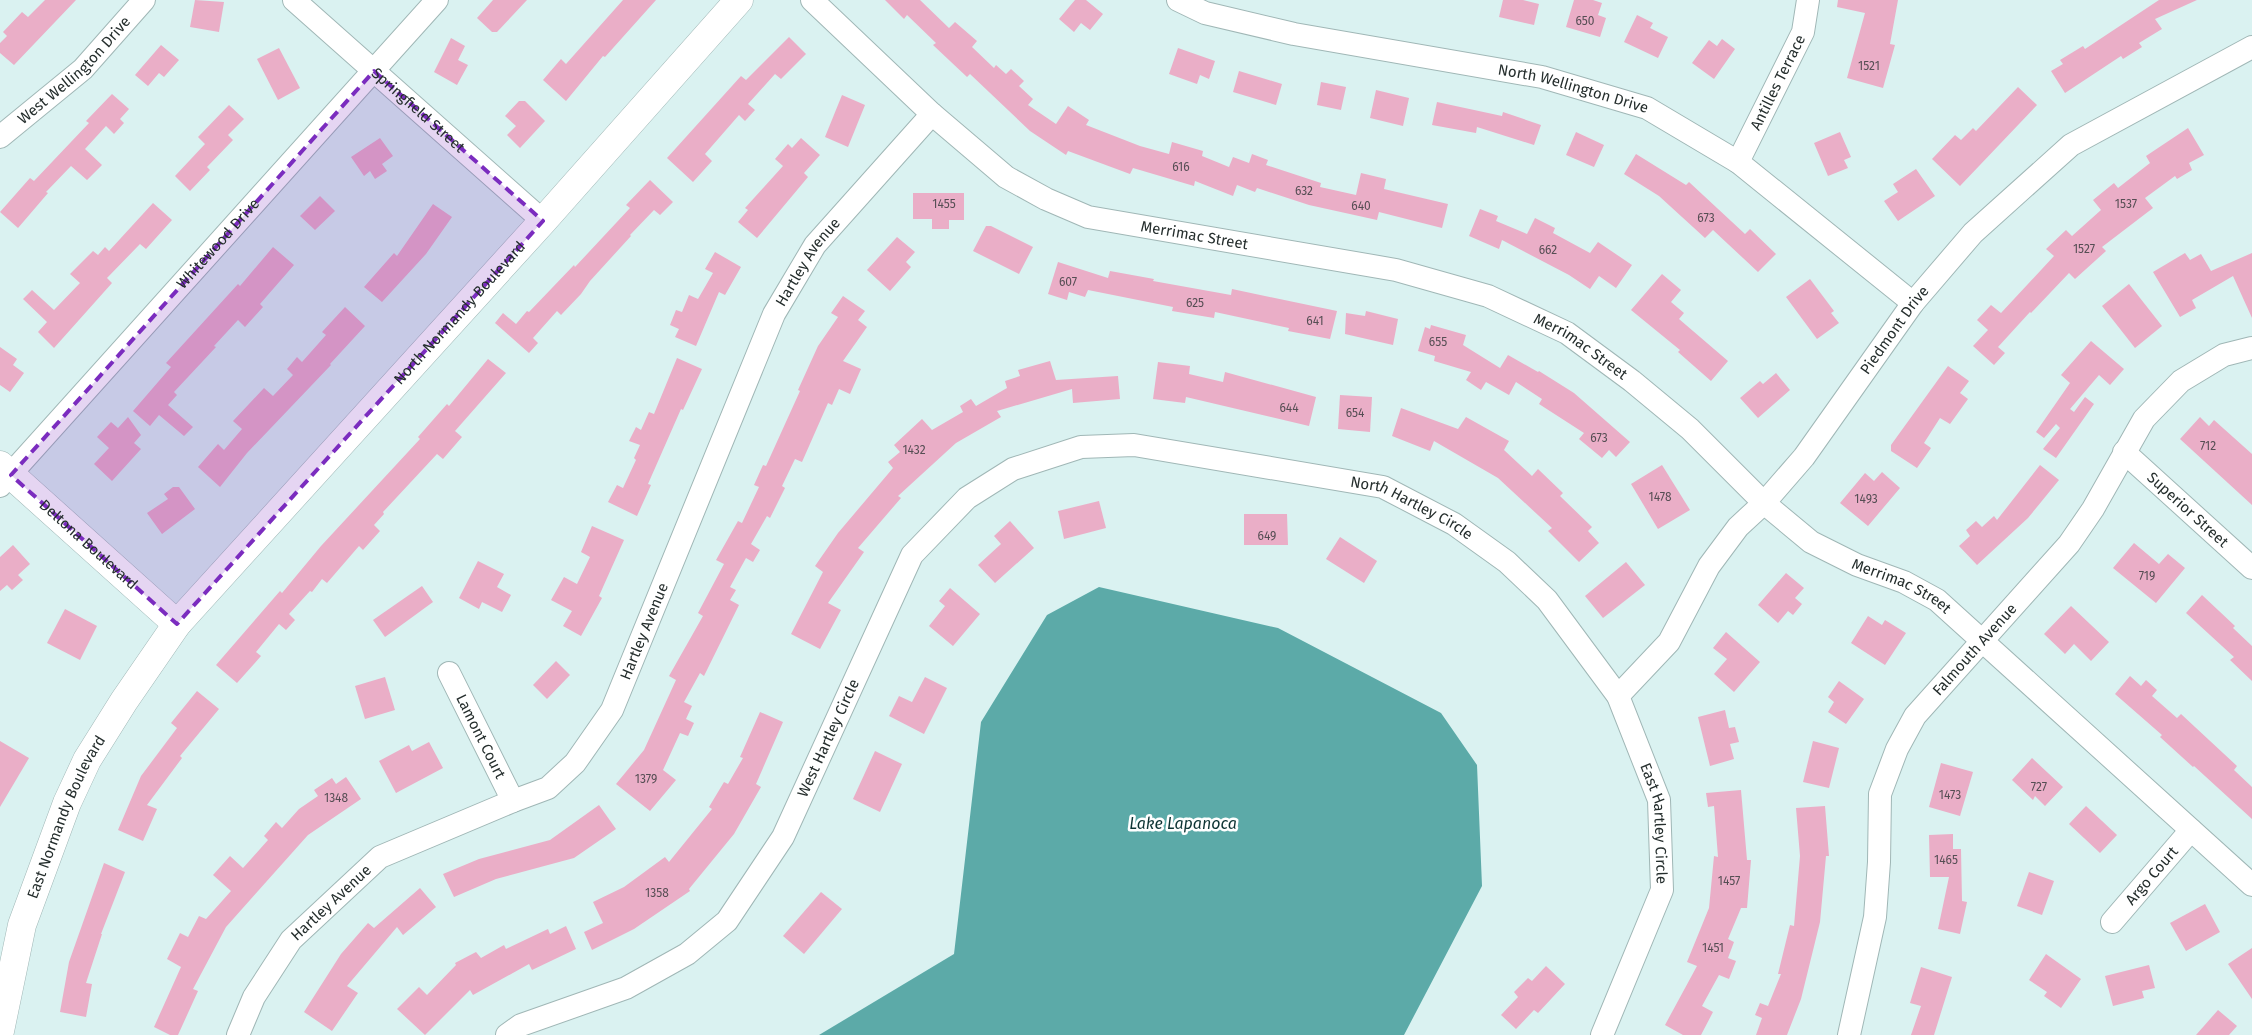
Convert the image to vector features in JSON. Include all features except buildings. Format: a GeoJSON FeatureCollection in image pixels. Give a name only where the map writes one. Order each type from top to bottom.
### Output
{"type":"FeatureCollection","features":[{"type":"Feature","properties":{"kind":"street","name":"West Wellington Drive"},"geometry":{"type":"LineString","coordinates":[[0,137],[83,69],[144,0]]}},
{"type":"Feature","properties":{"kind":"street","name":"Springfield Street"},"geometry":{"type":"LineString","coordinates":[[294,0],[543,221]]}},
{"type":"Feature","properties":{"kind":"street","name":"Whitewood Drive"},"geometry":{"type":"LineString","coordinates":[[4,475],[374,71],[436,0]]}},
{"type":"Feature","properties":{"kind":"street","name":"North Normandy Boulevard"},"geometry":{"type":"LineString","coordinates":[[177,624],[543,221],[740,0]]}},
{"type":"Feature","properties":{"kind":"street","name":"Merrimac Street"},"geometry":{"type":"LineString","coordinates":[[812,0],[932,114],[1006,176],[1046,200],[1088,217],[1396,270],[1488,296],[1567,333],[1632,381],[1690,430],[1764,503],[1811,542],[1857,566],[1904,582],[1937,600],[2252,885]]}},
{"type":"Feature","properties":{"kind":"street","name":"North Wellington Drive"},"geometry":{"type":"LineString","coordinates":[[1178,0],[1205,13],[1294,34],[1552,80],[1647,108],[1738,162],[1913,303]]}},
{"type":"Feature","properties":{"kind":"street","name":"Antilles Terrace"},"geometry":{"type":"LineString","coordinates":[[1738,162],[1803,32],[1808,0]]}},
{"type":"Feature","properties":{"kind":"street","name":"Piedmont Drive"},"geometry":{"type":"LineString","coordinates":[[1618,696],[1669,642],[1709,566],[1738,527],[1764,503],[1804,457],[1913,303],[1973,233],[2071,145],[2252,46]]}},
{"type":"Feature","properties":{"kind":"street","name":"Hartley Avenue"},"geometry":{"type":"LineString","coordinates":[[238,1035],[254,997],[291,940],[380,857],[548,788],[575,763],[612,710],[774,314],[815,245],[932,114]]}},
{"type":"Feature","properties":{"kind":"street","name":"Falmouth Avenue"},"geometry":{"type":"LineString","coordinates":[[1849,1035],[1875,917],[1879,862],[1880,794],[1897,749],[1915,716],[2069,544],[2093,509],[2144,419],[2181,381],[2224,355],[2252,348]]}},
{"type":"Feature","properties":{"kind":"street","name":"North Hartley Circle"},"geometry":{"type":"LineString","coordinates":[[1134,445],[1383,487],[1436,514],[1454,524],[1507,562],[1547,600],[1618,696]]}},
{"type":"Feature","properties":{"kind":"street","name":"West Hartley Circle"},"geometry":{"type":"LineString","coordinates":[[507,1035],[522,1025],[626,988],[687,954],[726,921],[782,838],[912,555],[967,498],[1013,468],[1081,447],[1134,445]]}},
{"type":"Feature","properties":{"kind":"street","name":"Superior Street"},"geometry":{"type":"LineString","coordinates":[[2124,452],[2252,568]]}},
{"type":"Feature","properties":{"kind":"street","name":"Deltona Boulevard"},"geometry":{"type":"LineString","coordinates":[[4,475],[177,624]]}},
{"type":"Feature","properties":{"kind":"street","name":"East Normandy Boulevard"},"geometry":{"type":"LineString","coordinates":[[0,1031],[22,925],[68,803],[87,760],[124,701],[177,624]]}},
{"type":"Feature","properties":{"kind":"street","name":"Lamont Court"},"geometry":{"type":"LineString","coordinates":[[449,673],[513,801]]}},
{"type":"Feature","properties":{"kind":"street","name":"East Hartley Circle"},"geometry":{"type":"LineString","coordinates":[[1602,1035],[1662,890],[1659,800],[1618,696]]}},
{"type":"Feature","properties":{"kind":"street","name":"Argo Court"},"geometry":{"type":"LineString","coordinates":[[2112,922],[2192,830]]}},
{"type":"Feature","properties":{"kind":"highlighted area"},"geometry":{"type":"Polygon","coordinates":[[[374,71],[543,221],[177,624],[11,475],[374,71]]]}},
{"type":"Feature","properties":{"kind":"water","name":"Lake Lapanoca"},"geometry":{"type":"Polygon","coordinates":[[[1099,587],[1278,628],[1441,713],[1477,765],[1482,886],[1404,1035],[819,1035],[954,954],[981,722],[1047,615],[1099,587]]]}}]}
